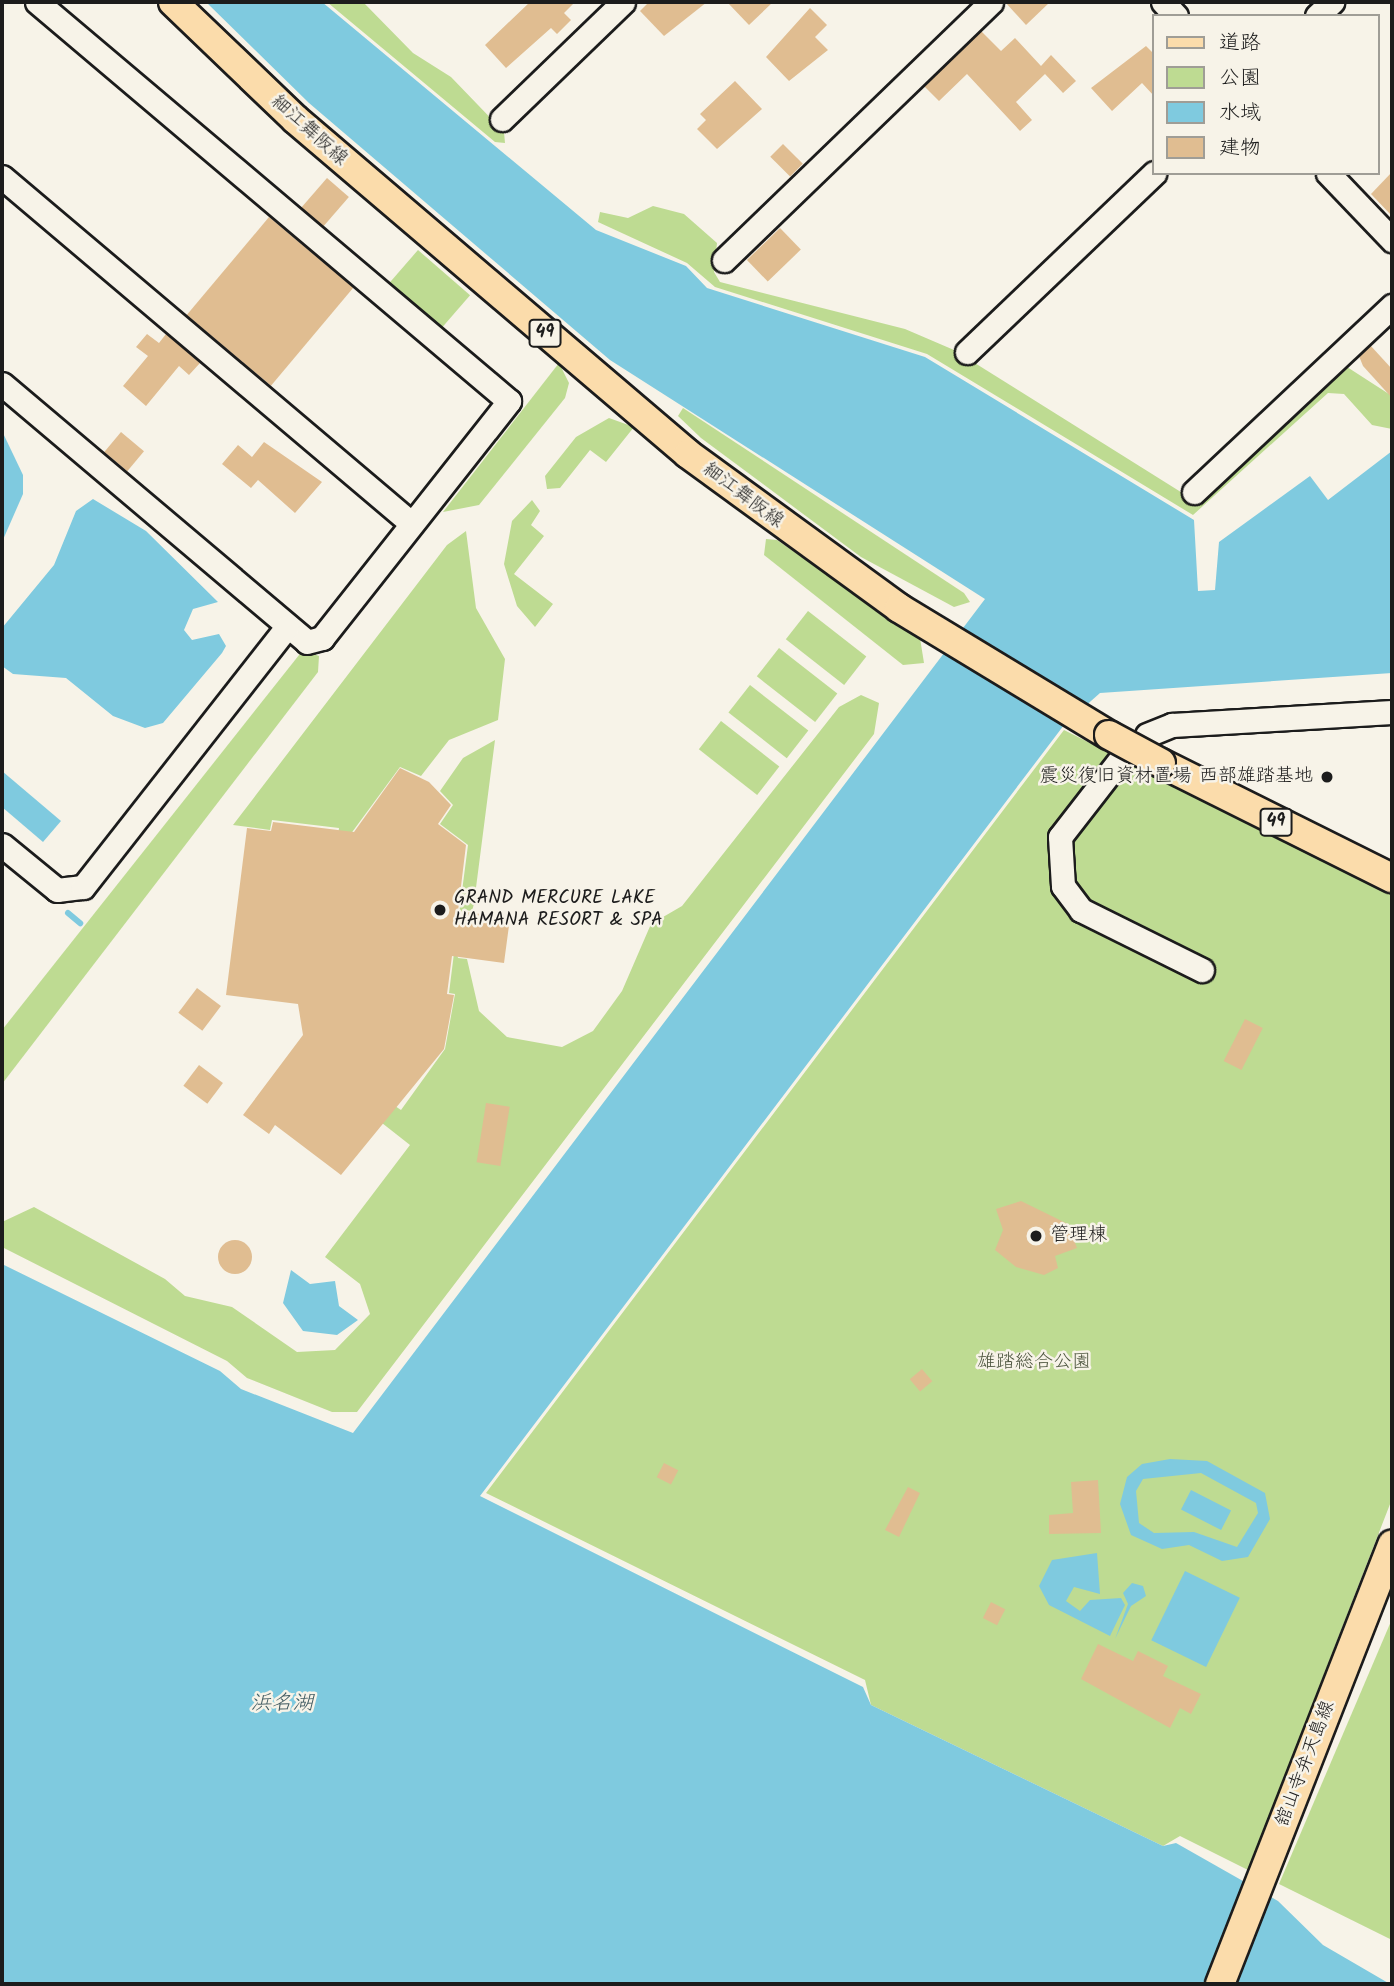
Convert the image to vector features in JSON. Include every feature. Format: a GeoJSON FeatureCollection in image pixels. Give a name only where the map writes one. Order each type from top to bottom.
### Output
{"type":"FeatureCollection","features":[{"type":"Feature","properties":{"kind":"main road","name":"細江舞阪線"},"geometry":{"type":"LineString","coordinates":[[173,2],[305,128],[688,454],[941,634],[1106,738],[1392,878]]}},
{"type":"Feature","properties":{"kind":"main road","name":"舘山寺弁天島線"},"geometry":{"type":"LineString","coordinates":[[1220,1984],[1392,1544]]}},
{"type":"Feature","properties":{"kind":"street"},"geometry":{"type":"LineString","coordinates":[[2,384],[307,642],[322,638],[509,401],[37,2]]}},
{"type":"Feature","properties":{"kind":"street"},"geometry":{"type":"LineString","coordinates":[[502,118],[623,2]]}},
{"type":"Feature","properties":{"kind":"street"},"geometry":{"type":"LineString","coordinates":[[724,260],[991,2]]}},
{"type":"Feature","properties":{"kind":"street"},"geometry":{"type":"LineString","coordinates":[[1319,14],[1332,2]]}},
{"type":"Feature","properties":{"kind":"street"},"geometry":{"type":"LineString","coordinates":[[967,352],[1152,175]]}},
{"type":"Feature","properties":{"kind":"street"},"geometry":{"type":"LineString","coordinates":[[1330,175],[1392,240]]}},
{"type":"Feature","properties":{"kind":"street"},"geometry":{"type":"LineString","coordinates":[[2,177],[411,523]]}},
{"type":"Feature","properties":{"kind":"street"},"geometry":{"type":"LineString","coordinates":[[1194,492],[1392,306]]}},
{"type":"Feature","properties":{"kind":"street"},"geometry":{"type":"LineString","coordinates":[[2,845],[57,890],[83,887],[287,627]]}},
{"type":"Feature","properties":{"kind":"street"},"geometry":{"type":"LineString","coordinates":[[1147,735],[1172,725],[1392,712]]}},
{"type":"Feature","properties":{"kind":"street"},"geometry":{"type":"LineString","coordinates":[[1106,738],[1060,837],[1063,886],[1081,910],[1202,970]]}},
{"type":"Feature","properties":{"kind":"green space"},"geometry":{"type":"Polygon","coordinates":[[[327,2],[363,2],[413,53],[451,77],[504,132],[505,143],[495,142],[327,2]]]}},
{"type":"Feature","properties":{"kind":"green space"},"geometry":{"type":"Polygon","coordinates":[[[653,206],[684,214],[717,243],[714,272],[720,282],[905,329],[954,350],[1184,494],[1344,365],[1392,396],[1392,429],[1372,425],[1344,394],[1328,393],[1193,515],[927,354],[715,287],[687,263],[598,222],[600,212],[628,218],[653,206]]]}},
{"type":"Feature","properties":{"kind":"green space"},"geometry":{"type":"Polygon","coordinates":[[[418,250],[470,295],[440,330],[388,285],[418,250]]]}},
{"type":"Feature","properties":{"kind":"green space"},"geometry":{"type":"Polygon","coordinates":[[[559,363],[569,383],[565,398],[479,505],[443,512],[559,363]]]}},
{"type":"Feature","properties":{"kind":"green space"},"geometry":{"type":"Polygon","coordinates":[[[683,408],[964,593],[970,602],[954,607],[861,557],[701,438],[678,416],[683,408]]]}},
{"type":"Feature","properties":{"kind":"green space"},"geometry":{"type":"Polygon","coordinates":[[[609,418],[634,427],[606,462],[590,450],[560,488],[547,489],[545,476],[576,437],[609,418]]]}},
{"type":"Feature","properties":{"kind":"green space"},"geometry":{"type":"Polygon","coordinates":[[[532,500],[540,511],[531,525],[544,536],[514,574],[553,604],[535,627],[517,606],[504,564],[512,521],[532,500]]]}},
{"type":"Feature","properties":{"kind":"green space"},"geometry":{"type":"Polygon","coordinates":[[[466,531],[476,608],[505,659],[498,720],[449,740],[421,776],[400,767],[336,854],[339,828],[272,820],[270,830],[233,825],[447,545],[466,531]]]}},
{"type":"Feature","properties":{"kind":"green space"},"geometry":{"type":"Polygon","coordinates":[[[766,539],[777,540],[920,638],[924,663],[903,665],[764,555],[766,539]]]}},
{"type":"Feature","properties":{"kind":"green space"},"geometry":{"type":"Polygon","coordinates":[[[808,611],[866,657],[844,685],[786,639],[808,611]]]}},
{"type":"Feature","properties":{"kind":"green space"},"geometry":{"type":"Polygon","coordinates":[[[779,648],[837,694],[815,722],[757,676],[779,648]]]}},
{"type":"Feature","properties":{"kind":"green space"},"geometry":{"type":"Polygon","coordinates":[[[303,650],[319,656],[318,672],[2,1084],[2,1030],[303,650]]]}},
{"type":"Feature","properties":{"kind":"green space"},"geometry":{"type":"Polygon","coordinates":[[[750,685],[808,731],[787,758],[728,713],[750,685]]]}},
{"type":"Feature","properties":{"kind":"green space"},"geometry":{"type":"Polygon","coordinates":[[[861,695],[879,703],[874,734],[357,1412],[332,1412],[247,1378],[227,1361],[2,1247],[2,1222],[34,1207],[165,1279],[185,1296],[232,1307],[297,1352],[335,1350],[370,1314],[360,1284],[325,1257],[410,1145],[382,1123],[395,1106],[401,1110],[445,1049],[455,994],[449,993],[455,945],[458,958],[467,959],[479,1011],[507,1037],[562,1047],[593,1031],[622,991],[651,924],[682,906],[839,707],[861,695]]]}},
{"type":"Feature","properties":{"kind":"green space"},"geometry":{"type":"Polygon","coordinates":[[[721,721],[779,767],[757,795],[699,749],[721,721]]]}},
{"type":"Feature","properties":{"kind":"green space","name":"雄踏総合公園"},"geometry":{"type":"Polygon","coordinates":[[[1064,730],[1392,894],[1392,1499],[1248,1870],[1180,1836],[1163,1846],[871,1705],[865,1680],[486,1493],[1064,730]]]}},
{"type":"Feature","properties":{"kind":"green space"},"geometry":{"type":"Polygon","coordinates":[[[495,740],[473,911],[464,910],[458,922],[468,845],[440,824],[453,805],[440,791],[463,758],[495,740]]]}},
{"type":"Feature","properties":{"kind":"green space"},"geometry":{"type":"Polygon","coordinates":[[[1392,1619],[1392,1940],[1279,1884],[1392,1619]]]}},
{"type":"Feature","properties":{"kind":"water","name":"浜名湖"},"geometry":{"type":"Polygon","coordinates":[[[206,2],[322,2],[596,230],[686,266],[707,288],[925,357],[1194,520],[1198,591],[1215,590],[1219,542],[1310,476],[1328,500],[1392,451],[1392,673],[1100,693],[1064,725],[480,1496],[863,1687],[871,1705],[1163,1846],[1176,1843],[1278,1901],[1323,1945],[1390,1984],[2,1984],[2,1264],[220,1371],[241,1389],[353,1433],[985,599],[610,360],[309,103],[206,2]]]}},
{"type":"Feature","properties":{"kind":"water"},"geometry":{"type":"Polygon","coordinates":[[[2,431],[23,475],[23,494],[2,542],[2,431]]]}},
{"type":"Feature","properties":{"kind":"water"},"geometry":{"type":"Polygon","coordinates":[[[93,499],[146,531],[218,602],[193,609],[184,630],[192,640],[219,634],[226,646],[222,653],[163,723],[145,728],[113,716],[66,678],[13,674],[2,666],[2,628],[54,565],[76,511],[93,499]]]}},
{"type":"Feature","properties":{"kind":"water"},"geometry":{"type":"Polygon","coordinates":[[[2,771],[61,821],[43,842],[2,807],[2,771]]]}},
{"type":"Feature","properties":{"kind":"water"},"geometry":{"type":"Polygon","coordinates":[[[291,1270],[310,1284],[335,1281],[339,1306],[358,1320],[337,1335],[303,1331],[283,1303],[291,1270]]]}},
{"type":"Feature","properties":{"kind":"water"},"geometry":{"type":"Polygon","coordinates":[[[1170,1459],[1207,1461],[1265,1493],[1270,1519],[1248,1557],[1222,1561],[1189,1545],[1162,1549],[1131,1535],[1120,1504],[1127,1477],[1142,1464],[1170,1459]],[[1201,1473],[1143,1479],[1136,1491],[1139,1523],[1154,1533],[1194,1532],[1237,1547],[1258,1513],[1256,1503],[1201,1473]]]}},
{"type":"Feature","properties":{"kind":"water"},"geometry":{"type":"Polygon","coordinates":[[[1191,1490],[1231,1510],[1221,1530],[1181,1510],[1191,1490]]]}},
{"type":"Feature","properties":{"kind":"water"},"geometry":{"type":"Polygon","coordinates":[[[1097,1553],[1100,1594],[1074,1587],[1066,1601],[1080,1611],[1090,1600],[1121,1598],[1125,1605],[1110,1636],[1049,1605],[1039,1586],[1052,1560],[1097,1553]]]}},
{"type":"Feature","properties":{"kind":"water"},"geometry":{"type":"Polygon","coordinates":[[[1185,1571],[1240,1598],[1206,1667],[1151,1640],[1185,1571]]]}},
{"type":"Feature","properties":{"kind":"water"},"geometry":{"type":"Polygon","coordinates":[[[1132,1583],[1143,1586],[1146,1596],[1131,1606],[1115,1639],[1128,1604],[1123,1593],[1132,1583]]]}},
{"type":"Feature","properties":{"kind":"building"},"geometry":{"type":"Polygon","coordinates":[[[530,2],[575,2],[564,13],[571,20],[557,34],[551,28],[506,68],[485,45],[530,2]]]}},
{"type":"Feature","properties":{"kind":"building"},"geometry":{"type":"Polygon","coordinates":[[[649,2],[707,2],[664,36],[640,11],[649,2]]]}},
{"type":"Feature","properties":{"kind":"building"},"geometry":{"type":"Polygon","coordinates":[[[727,2],[773,2],[749,25],[727,2]]]}},
{"type":"Feature","properties":{"kind":"building"},"geometry":{"type":"Polygon","coordinates":[[[1005,2],[1050,2],[1026,25],[1005,2]]]}},
{"type":"Feature","properties":{"kind":"building"},"geometry":{"type":"Polygon","coordinates":[[[810,8],[827,25],[815,37],[828,50],[789,81],[766,57],[810,8]]]}},
{"type":"Feature","properties":{"kind":"building"},"geometry":{"type":"Polygon","coordinates":[[[981,31],[1001,51],[1015,38],[1041,66],[1051,55],[1076,81],[1063,93],[1045,74],[1016,102],[1032,120],[1020,131],[967,74],[939,101],[924,86],[981,31]]]}},
{"type":"Feature","properties":{"kind":"building"},"geometry":{"type":"Polygon","coordinates":[[[1146,46],[1152,52],[1152,94],[1142,83],[1112,111],[1091,88],[1146,46]]]}},
{"type":"Feature","properties":{"kind":"building"},"geometry":{"type":"Polygon","coordinates":[[[735,81],[762,109],[717,149],[697,129],[706,120],[700,114],[735,81]]]}},
{"type":"Feature","properties":{"kind":"building"},"geometry":{"type":"Polygon","coordinates":[[[783,144],[803,164],[790,177],[770,157],[783,144]]]}},
{"type":"Feature","properties":{"kind":"building"},"geometry":{"type":"Polygon","coordinates":[[[1392,172],[1392,216],[1371,194],[1392,172]]]}},
{"type":"Feature","properties":{"kind":"building"},"geometry":{"type":"Polygon","coordinates":[[[327,178],[349,197],[323,226],[301,207],[327,178]]]}},
{"type":"Feature","properties":{"kind":"building"},"geometry":{"type":"Polygon","coordinates":[[[269,217],[353,288],[271,386],[187,315],[269,217]]]}},
{"type":"Feature","properties":{"kind":"building"},"geometry":{"type":"Polygon","coordinates":[[[780,228],[801,250],[768,282],[747,260],[780,228]]]}},
{"type":"Feature","properties":{"kind":"building"},"geometry":{"type":"Polygon","coordinates":[[[147,334],[159,343],[166,334],[200,363],[189,375],[179,366],[146,406],[123,386],[148,356],[136,347],[147,334]]]}},
{"type":"Feature","properties":{"kind":"building"},"geometry":{"type":"Polygon","coordinates":[[[1370,345],[1392,369],[1392,398],[1363,366],[1359,356],[1370,345]]]}},
{"type":"Feature","properties":{"kind":"building"},"geometry":{"type":"Polygon","coordinates":[[[121,432],[144,451],[127,471],[104,452],[121,432]]]}},
{"type":"Feature","properties":{"kind":"building"},"geometry":{"type":"Polygon","coordinates":[[[264,442],[322,482],[295,513],[258,480],[251,488],[222,464],[238,445],[252,457],[264,442]]]}},
{"type":"Feature","properties":{"kind":"building"},"geometry":{"type":"Polygon","coordinates":[[[400,768],[429,782],[451,805],[438,824],[466,845],[458,911],[510,918],[504,963],[452,956],[447,994],[454,995],[444,1049],[341,1175],[275,1125],[269,1134],[243,1115],[303,1035],[298,1004],[226,995],[247,828],[271,831],[273,822],[354,832],[400,768]]]}},
{"type":"Feature","properties":{"kind":"building"},"geometry":{"type":"Polygon","coordinates":[[[197,988],[221,1006],[202,1031],[178,1013],[197,988]]]}},
{"type":"Feature","properties":{"kind":"building"},"geometry":{"type":"Polygon","coordinates":[[[1245,1019],[1263,1028],[1241,1070],[1224,1061],[1245,1019]]]}},
{"type":"Feature","properties":{"kind":"building"},"geometry":{"type":"Polygon","coordinates":[[[199,1065],[223,1083],[207,1104],[183,1086],[199,1065]]]}},
{"type":"Feature","properties":{"kind":"building"},"geometry":{"type":"Polygon","coordinates":[[[486,1103],[510,1107],[500,1166],[477,1162],[486,1103]]]}},
{"type":"Feature","properties":{"kind":"building","name":"管理棟"},"geometry":{"type":"Polygon","coordinates":[[[1021,1201],[1068,1224],[1077,1248],[1055,1256],[1058,1268],[1044,1275],[1016,1267],[995,1250],[1003,1230],[996,1209],[1021,1201]]]}},
{"type":"Feature","properties":{"kind":"building"},"geometry":{"type":"Polygon","coordinates":[[[235,1240],[247,1245],[252,1257],[247,1269],[235,1274],[223,1269],[218,1257],[223,1245],[235,1240]]]}},
{"type":"Feature","properties":{"kind":"building"},"geometry":{"type":"Polygon","coordinates":[[[922,1369],[932,1381],[920,1392],[910,1379],[922,1369]]]}},
{"type":"Feature","properties":{"kind":"building"},"geometry":{"type":"Polygon","coordinates":[[[664,1463],[678,1470],[671,1485],[657,1477],[664,1463]]]}},
{"type":"Feature","properties":{"kind":"building"},"geometry":{"type":"Polygon","coordinates":[[[1098,1480],[1101,1533],[1049,1534],[1049,1515],[1073,1513],[1071,1482],[1098,1480]]]}},
{"type":"Feature","properties":{"kind":"building"},"geometry":{"type":"Polygon","coordinates":[[[908,1487],[920,1493],[899,1537],[885,1530],[908,1487]]]}},
{"type":"Feature","properties":{"kind":"building"},"geometry":{"type":"Polygon","coordinates":[[[991,1602],[1005,1609],[997,1625],[983,1618],[991,1602]]]}},
{"type":"Feature","properties":{"kind":"building"},"geometry":{"type":"Polygon","coordinates":[[[1098,1644],[1133,1661],[1138,1651],[1168,1666],[1163,1676],[1201,1694],[1191,1714],[1180,1708],[1170,1728],[1081,1679],[1098,1644]]]}},
{"type":"Feature","properties":{"kind":"waterway"},"geometry":{"type":"LineString","coordinates":[[68,913],[80,923]]}},
{"type":"Feature","properties":{"kind":"place","name":"震災復旧資材置場 西部雄踏基地"},"geometry":{"type":"Point","coordinates":[1327,777]}},
{"type":"Feature","properties":{"kind":"place","name":"GRAND MERCURE LAKE HAMANA RESORT & SPA"},"geometry":{"type":"Point","coordinates":[440,910]}},
{"type":"Feature","properties":{"kind":"place","name":"管理棟"},"geometry":{"type":"Point","coordinates":[1036,1236]}}]}
